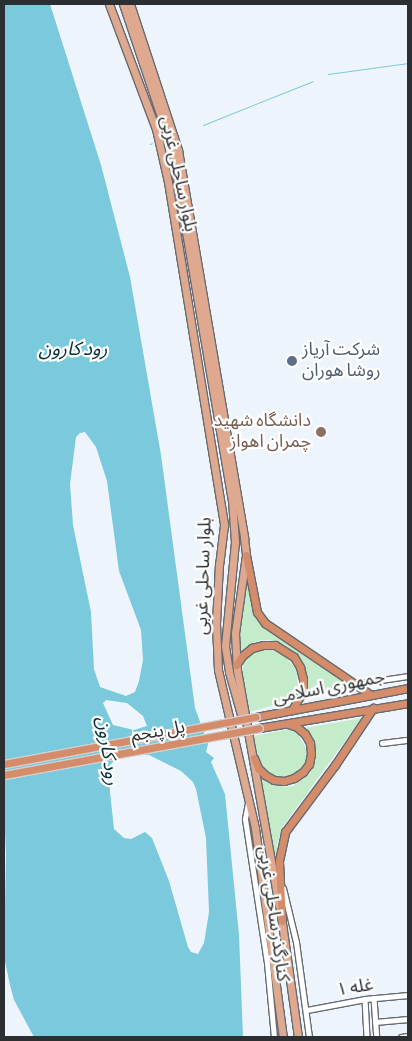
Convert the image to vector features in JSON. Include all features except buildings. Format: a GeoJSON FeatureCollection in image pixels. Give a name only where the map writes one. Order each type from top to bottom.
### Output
{"type":"FeatureCollection","features":[{"type":"Feature","properties":{"kind":"highway"},"geometry":{"type":"LineString","coordinates":[[246,555],[257,612],[265,623],[371,695]]}},
{"type":"Feature","properties":{"kind":"highway"},"geometry":{"type":"LineString","coordinates":[[236,665],[242,656],[252,648],[263,645],[275,645],[294,657],[304,679],[303,691],[292,710]]}},
{"type":"Feature","properties":{"kind":"highway","name":"جمهوری اسلامی"},"geometry":{"type":"LineString","coordinates":[[256,717],[408,688]]}},
{"type":"Feature","properties":{"kind":"highway","name":"جمهوری اسلامی"},"geometry":{"type":"LineString","coordinates":[[259,728],[408,703]]}},
{"type":"Feature","properties":{"kind":"highway"},"geometry":{"type":"LineString","coordinates":[[282,921],[280,870],[281,844],[285,832],[335,765],[372,708]]}},
{"type":"Feature","properties":{"kind":"highway","name":"پل پنجم"},"geometry":{"type":"LineString","coordinates":[[4,764],[256,717]]}},
{"type":"Feature","properties":{"kind":"highway"},"geometry":{"type":"LineString","coordinates":[[254,758],[258,768],[265,776],[274,780],[284,781],[294,778],[303,772],[309,764],[311,754],[310,743],[305,734],[297,727],[287,724]]}},
{"type":"Feature","properties":{"kind":"highway","name":"پل پنجم"},"geometry":{"type":"LineString","coordinates":[[4,776],[259,728]]}},
{"type":"Feature","properties":{"kind":"main road","name":"بلوار ساحلی غربی"},"geometry":{"type":"LineString","coordinates":[[109,4],[156,129],[168,182],[224,525],[216,624],[218,670],[248,795],[258,846],[283,1036]]}},
{"type":"Feature","properties":{"kind":"main road","name":"بلوار ساحلی غربی"},"geometry":{"type":"LineString","coordinates":[[123,4],[165,127],[183,211],[232,500],[235,542],[225,646],[234,690],[251,742]]}},
{"type":"Feature","properties":{"kind":"main road","name":"بلوار ساحلی غربی"},"geometry":{"type":"LineString","coordinates":[[130,4],[178,150],[246,555],[236,614],[236,665],[282,921],[293,993],[297,1035]]}},
{"type":"Feature","properties":{"kind":"main road"},"geometry":{"type":"LineString","coordinates":[[278,997],[286,1000],[293,993]]}},
{"type":"Feature","properties":{"kind":"main road"},"geometry":{"type":"LineString","coordinates":[[283,1036],[290,1028],[297,1035]]}},
{"type":"Feature","properties":{"kind":"street"},"geometry":{"type":"LineString","coordinates":[[354,684],[408,676]]}},
{"type":"Feature","properties":{"kind":"street"},"geometry":{"type":"LineString","coordinates":[[382,743],[408,740]]}},
{"type":"Feature","properties":{"kind":"street","name":"کنارگذر ساحلی غربی"},"geometry":{"type":"LineString","coordinates":[[248,795],[246,819],[267,963],[274,1037]]}},
{"type":"Feature","properties":{"kind":"street","name":"کنارگذر ساحلی غربی"},"geometry":{"type":"LineString","coordinates":[[280,870],[296,942],[307,1010],[309,1037]]}},
{"type":"Feature","properties":{"kind":"street","name":"غله ۱"},"geometry":{"type":"LineString","coordinates":[[307,1010],[365,999],[408,995]]}},
{"type":"Feature","properties":{"kind":"street"},"geometry":{"type":"LineString","coordinates":[[374,998],[377,1037]]}},
{"type":"Feature","properties":{"kind":"street"},"geometry":{"type":"LineString","coordinates":[[365,999],[367,1037]]}},
{"type":"Feature","properties":{"kind":"street"},"geometry":{"type":"LineString","coordinates":[[375,1022],[408,1019]]}},
{"type":"Feature","properties":{"kind":"street"},"geometry":{"type":"LineString","coordinates":[[401,1037],[408,1036]]}},
{"type":"Feature","properties":{"kind":"green space"},"geometry":{"type":"Polygon","coordinates":[[[247,571],[252,607],[261,625],[354,687],[305,697],[306,685],[290,651],[270,640],[261,640],[247,646],[238,657],[238,636],[247,571]]]}},
{"type":"Feature","properties":{"kind":"green space"},"geometry":{"type":"Polygon","coordinates":[[[269,647],[282,653],[297,670],[298,698],[250,712],[242,673],[244,660],[254,649],[269,647]]]}},
{"type":"Feature","properties":{"kind":"green space"},"geometry":{"type":"Polygon","coordinates":[[[362,718],[283,826],[277,845],[277,873],[258,770],[270,784],[285,787],[293,786],[310,774],[314,764],[313,749],[304,728],[362,718]]]}},
{"type":"Feature","properties":{"kind":"green space"},"geometry":{"type":"Polygon","coordinates":[[[294,728],[305,746],[308,761],[301,774],[281,780],[268,774],[262,766],[257,757],[254,736],[294,728]]]}},
{"type":"Feature","properties":{"kind":"water","name":"رود کارون"},"geometry":{"type":"Polygon","coordinates":[[[4,4],[50,4],[101,165],[130,277],[161,455],[195,708],[208,744],[206,752],[214,758],[211,762],[225,794],[239,935],[243,1037],[34,1037],[14,1000],[4,957],[6,855],[4,806],[4,4]],[[85,432],[80,433],[76,437],[70,484],[73,525],[91,612],[94,669],[100,687],[126,696],[135,692],[139,681],[143,660],[141,630],[119,571],[107,481],[96,447],[85,432]],[[106,700],[103,703],[113,725],[134,730],[147,726],[143,716],[127,703],[106,700]],[[141,754],[116,759],[110,765],[110,792],[114,829],[124,838],[131,839],[145,832],[152,838],[169,881],[188,947],[191,952],[198,954],[204,943],[209,912],[206,838],[196,789],[193,782],[181,771],[149,755],[141,754]]]}},
{"type":"Feature","properties":{"kind":"waterway"},"geometry":{"type":"LineString","coordinates":[[328,74],[408,63]]}},
{"type":"Feature","properties":{"kind":"waterway"},"geometry":{"type":"LineString","coordinates":[[203,125],[313,81]]}},
{"type":"Feature","properties":{"kind":"place","name":"شرکت آریاز روشا هوران"},"geometry":{"type":"Point","coordinates":[292,361]}},
{"type":"Feature","properties":{"kind":"place","name":"دانشگاه شهید چمران اهواز"},"geometry":{"type":"Point","coordinates":[321,432]}}]}
